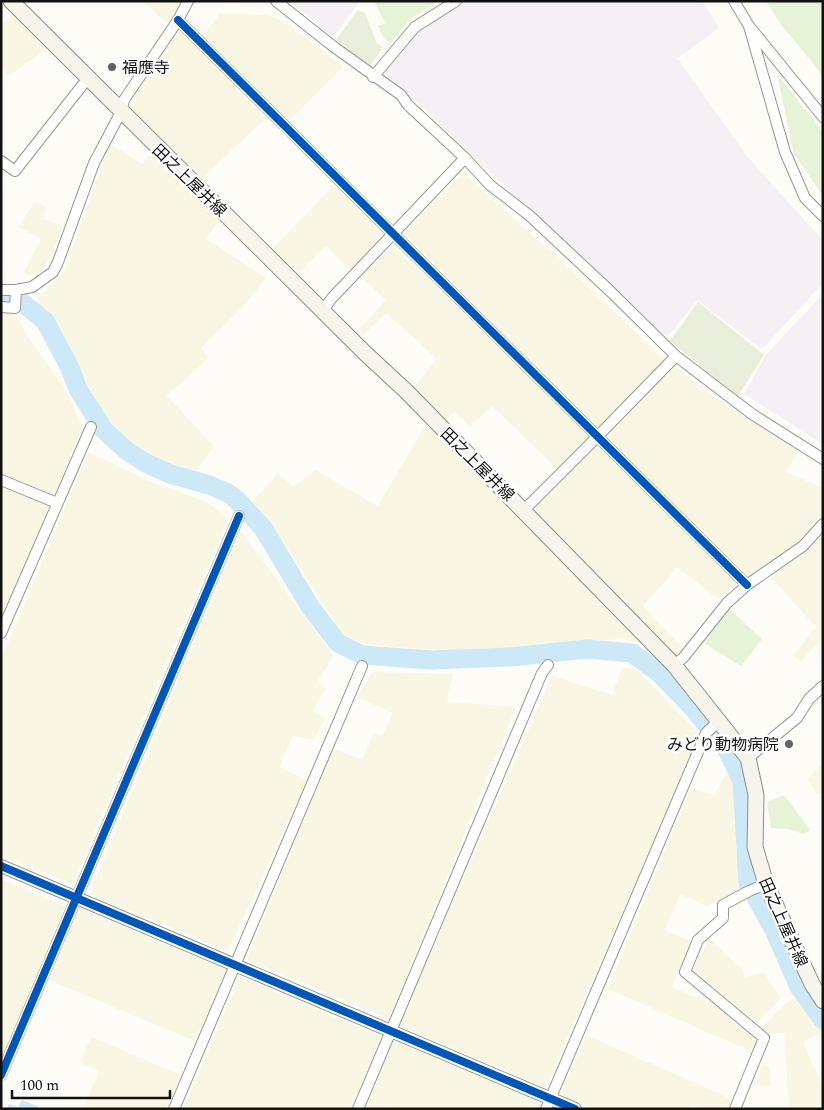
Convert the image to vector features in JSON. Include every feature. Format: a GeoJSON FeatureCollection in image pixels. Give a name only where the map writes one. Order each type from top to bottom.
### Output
{"type":"FeatureCollection","features":[{"type":"Feature","properties":{"kind":"main road","name":"田之上屋井線"},"geometry":{"type":"LineString","coordinates":[[11,1],[524,510],[674,665],[748,758],[756,794],[755,847],[758,888],[823,1001]]}},
{"type":"Feature","properties":{"kind":"street"},"geometry":{"type":"LineString","coordinates":[[1,290],[16,296],[32,288],[53,272],[94,163],[122,112],[124,100],[178,20],[188,1]]}},
{"type":"Feature","properties":{"kind":"street"},"geometry":{"type":"LineString","coordinates":[[276,1],[373,77],[401,95],[408,105],[465,158],[490,185],[530,216],[676,356],[752,414],[823,459]]}},
{"type":"Feature","properties":{"kind":"street"},"geometry":{"type":"LineString","coordinates":[[373,77],[414,27],[456,1]]}},
{"type":"Feature","properties":{"kind":"street"},"geometry":{"type":"LineString","coordinates":[[734,1],[748,26],[823,117]]}},
{"type":"Feature","properties":{"kind":"street"},"geometry":{"type":"LineString","coordinates":[[178,20],[747,585]]}},
{"type":"Feature","properties":{"kind":"street"},"geometry":{"type":"LineString","coordinates":[[748,26],[785,152],[805,198],[823,216]]}},
{"type":"Feature","properties":{"kind":"street"},"geometry":{"type":"LineString","coordinates":[[1,161],[14,171],[88,78]]}},
{"type":"Feature","properties":{"kind":"street"},"geometry":{"type":"LineString","coordinates":[[323,310],[332,298],[465,158]]}},
{"type":"Feature","properties":{"kind":"street"},"geometry":{"type":"LineString","coordinates":[[1,306],[14,308],[16,296]]}},
{"type":"Feature","properties":{"kind":"street"},"geometry":{"type":"LineString","coordinates":[[524,510],[676,356]]}},
{"type":"Feature","properties":{"kind":"street"},"geometry":{"type":"LineString","coordinates":[[1,633],[91,427]]}},
{"type":"Feature","properties":{"kind":"street"},"geometry":{"type":"LineString","coordinates":[[1,480],[57,503]]}},
{"type":"Feature","properties":{"kind":"street"},"geometry":{"type":"LineString","coordinates":[[1,1075],[239,516]]}},
{"type":"Feature","properties":{"kind":"street"},"geometry":{"type":"LineString","coordinates":[[674,665],[684,658],[726,603],[747,585],[803,546],[823,524]]}},
{"type":"Feature","properties":{"kind":"street"},"geometry":{"type":"LineString","coordinates":[[358,1109],[390,1029],[542,673],[548,665]]}},
{"type":"Feature","properties":{"kind":"street"},"geometry":{"type":"LineString","coordinates":[[174,1109],[362,666]]}},
{"type":"Feature","properties":{"kind":"street"},"geometry":{"type":"LineString","coordinates":[[748,758],[797,718],[809,699],[823,686]]}},
{"type":"Feature","properties":{"kind":"street"},"geometry":{"type":"LineString","coordinates":[[548,1104],[706,733],[719,721]]}},
{"type":"Feature","properties":{"kind":"street"},"geometry":{"type":"LineString","coordinates":[[1,866],[390,1029],[548,1104],[576,1109]]}},
{"type":"Feature","properties":{"kind":"street"},"geometry":{"type":"LineString","coordinates":[[735,1109],[764,1038],[685,972],[698,940],[723,918],[723,905],[758,888]]}},
{"type":"Feature","properties":{"kind":"shaded area"},"geometry":{"type":"Polygon","coordinates":[[[142,1],[181,1],[168,24],[142,1]]]}},
{"type":"Feature","properties":{"kind":"shaded area"},"geometry":{"type":"Polygon","coordinates":[[[289,1],[360,1],[333,37],[289,1]]]}},
{"type":"Feature","properties":{"kind":"shaded area"},"geometry":{"type":"Polygon","coordinates":[[[467,1],[702,1],[719,28],[677,58],[747,156],[823,241],[823,283],[762,349],[697,300],[667,337],[384,72],[419,30],[467,1]]]}},
{"type":"Feature","properties":{"kind":"shaded area"},"geometry":{"type":"Polygon","coordinates":[[[15,12],[51,46],[8,76],[1,67],[1,26],[15,12]]]}},
{"type":"Feature","properties":{"kind":"shaded area"},"geometry":{"type":"Polygon","coordinates":[[[220,13],[267,15],[284,21],[343,67],[287,123],[203,36],[220,13]]]}},
{"type":"Feature","properties":{"kind":"shaded area"},"geometry":{"type":"Polygon","coordinates":[[[177,27],[265,118],[201,180],[127,109],[177,27]]]}},
{"type":"Feature","properties":{"kind":"shaded area"},"geometry":{"type":"Polygon","coordinates":[[[109,143],[142,164],[153,150],[221,217],[206,239],[266,278],[243,307],[201,348],[208,358],[182,383],[166,395],[214,446],[194,473],[149,460],[101,411],[70,351],[36,300],[65,270],[109,143]]]}},
{"type":"Feature","properties":{"kind":"shaded area"},"geometry":{"type":"Polygon","coordinates":[[[463,173],[557,257],[666,361],[597,429],[404,233],[463,173]]]}},
{"type":"Feature","properties":{"kind":"shaded area"},"geometry":{"type":"Polygon","coordinates":[[[335,184],[387,235],[352,272],[326,246],[297,274],[271,250],[335,184]]]}},
{"type":"Feature","properties":{"kind":"shaded area"},"geometry":{"type":"Polygon","coordinates":[[[35,202],[46,207],[44,219],[63,226],[52,254],[42,270],[29,276],[24,272],[41,239],[18,227],[35,202]]]}},
{"type":"Feature","properties":{"kind":"shaded area"},"geometry":{"type":"Polygon","coordinates":[[[394,245],[589,438],[559,471],[492,406],[470,427],[455,412],[445,420],[413,388],[437,359],[386,313],[361,337],[356,332],[386,300],[361,276],[394,245]]]}},
{"type":"Feature","properties":{"kind":"shaded area"},"geometry":{"type":"Polygon","coordinates":[[[823,294],[823,444],[744,394],[766,355],[823,294]]]}},
{"type":"Feature","properties":{"kind":"shaded area"},"geometry":{"type":"Polygon","coordinates":[[[1,311],[14,312],[30,340],[67,392],[82,427],[54,496],[1,475],[1,311]]]}},
{"type":"Feature","properties":{"kind":"shaded area"},"geometry":{"type":"Polygon","coordinates":[[[675,366],[705,391],[799,451],[786,472],[823,488],[823,514],[821,518],[792,547],[749,580],[605,436],[675,366]]]}},
{"type":"Feature","properties":{"kind":"shaded area"},"geometry":{"type":"Polygon","coordinates":[[[429,419],[643,637],[638,643],[626,638],[470,653],[363,644],[342,633],[288,549],[251,503],[278,473],[293,487],[315,470],[378,506],[429,419]]]}},
{"type":"Feature","properties":{"kind":"shaded area"},"geometry":{"type":"Polygon","coordinates":[[[594,444],[739,581],[719,599],[677,568],[643,606],[684,649],[675,656],[533,511],[532,508],[594,444]]]}},
{"type":"Feature","properties":{"kind":"shaded area"},"geometry":{"type":"Polygon","coordinates":[[[88,452],[152,482],[207,502],[228,519],[72,884],[1,855],[1,660],[88,452]]]}},
{"type":"Feature","properties":{"kind":"shaded area"},"geometry":{"type":"Polygon","coordinates":[[[1,487],[49,506],[1,618],[1,487]]]}},
{"type":"Feature","properties":{"kind":"shaded area"},"geometry":{"type":"Polygon","coordinates":[[[240,530],[334,656],[317,682],[326,688],[312,711],[325,718],[314,740],[293,736],[279,767],[307,780],[228,951],[90,894],[240,530]]]}},
{"type":"Feature","properties":{"kind":"shaded area"},"geometry":{"type":"Polygon","coordinates":[[[823,530],[823,638],[801,661],[793,656],[816,627],[769,575],[823,530]]]}},
{"type":"Feature","properties":{"kind":"shaded area"},"geometry":{"type":"Polygon","coordinates":[[[622,668],[635,668],[700,735],[546,1087],[399,1026],[552,676],[612,695],[622,668]]]}},
{"type":"Feature","properties":{"kind":"shaded area"},"geometry":{"type":"Polygon","coordinates":[[[372,672],[453,674],[447,702],[516,707],[389,1019],[247,959],[333,749],[362,759],[374,734],[382,736],[393,713],[357,697],[372,672]]]}},
{"type":"Feature","properties":{"kind":"shaded area"},"geometry":{"type":"Polygon","coordinates":[[[823,763],[823,791],[818,794],[807,779],[823,763]]]}},
{"type":"Feature","properties":{"kind":"shaded area"},"geometry":{"type":"Polygon","coordinates":[[[728,770],[736,777],[738,807],[736,849],[745,887],[707,906],[680,894],[665,930],[693,942],[672,987],[718,1007],[757,1041],[753,1052],[608,989],[690,789],[714,795],[728,770]]]}},
{"type":"Feature","properties":{"kind":"shaded area"},"geometry":{"type":"Polygon","coordinates":[[[1,879],[65,906],[1,1061],[1,879]]]}},
{"type":"Feature","properties":{"kind":"shaded area"},"geometry":{"type":"Polygon","coordinates":[[[79,908],[226,969],[195,1041],[49,980],[79,908]]]}},
{"type":"Feature","properties":{"kind":"shaded area"},"geometry":{"type":"Polygon","coordinates":[[[709,938],[742,969],[745,978],[763,972],[781,998],[757,1023],[693,969],[709,938]]]}},
{"type":"Feature","properties":{"kind":"shaded area"},"geometry":{"type":"Polygon","coordinates":[[[240,977],[382,1037],[351,1109],[183,1109],[240,977]]]}},
{"type":"Feature","properties":{"kind":"shaded area"},"geometry":{"type":"Polygon","coordinates":[[[800,994],[823,1032],[803,1042],[823,1087],[823,1109],[789,1109],[784,1033],[769,1033],[762,1027],[785,1004],[800,994]]]}},
{"type":"Feature","properties":{"kind":"shaded area"},"geometry":{"type":"Polygon","coordinates":[[[586,1035],[734,1100],[730,1109],[704,1109],[691,1103],[688,1109],[594,1109],[561,1095],[586,1035]]]}},
{"type":"Feature","properties":{"kind":"shaded area"},"geometry":{"type":"Polygon","coordinates":[[[91,1037],[181,1075],[166,1109],[83,1109],[99,1071],[80,1062],[91,1037]]]}},
{"type":"Feature","properties":{"kind":"shaded area"},"geometry":{"type":"Polygon","coordinates":[[[394,1039],[544,1099],[540,1109],[365,1109],[394,1039]]]}},
{"type":"Feature","properties":{"kind":"shaded area"},"geometry":{"type":"Polygon","coordinates":[[[763,1063],[770,1068],[771,1086],[754,1086],[763,1063]]]}},
{"type":"Feature","properties":{"kind":"green space"},"geometry":{"type":"Polygon","coordinates":[[[374,1],[439,1],[408,20],[391,43],[385,40],[378,26],[385,23],[374,1]]]}},
{"type":"Feature","properties":{"kind":"green space"},"geometry":{"type":"Polygon","coordinates":[[[766,1],[823,1],[823,76],[780,23],[766,1]]]}},
{"type":"Feature","properties":{"kind":"green space"},"geometry":{"type":"Polygon","coordinates":[[[358,10],[365,13],[377,44],[383,47],[370,66],[336,40],[358,10]]]}},
{"type":"Feature","properties":{"kind":"green space"},"geometry":{"type":"Polygon","coordinates":[[[777,74],[823,132],[823,196],[794,154],[777,74]]]}},
{"type":"Feature","properties":{"kind":"green space"},"geometry":{"type":"Polygon","coordinates":[[[698,302],[764,355],[738,396],[670,341],[698,302]]]}},
{"type":"Feature","properties":{"kind":"green space"},"geometry":{"type":"Polygon","coordinates":[[[727,607],[762,639],[741,666],[699,640],[727,607]]]}},
{"type":"Feature","properties":{"kind":"green space"},"geometry":{"type":"Polygon","coordinates":[[[784,795],[810,830],[804,834],[788,829],[771,828],[767,802],[784,795]]]}},
{"type":"Feature","properties":{"kind":"water"},"geometry":{"type":"Polygon","coordinates":[[[22,1100],[39,1107],[38,1109],[7,1109],[9,1104],[18,1107],[22,1100]]]}},
{"type":"Feature","properties":{"kind":"waterway"},"geometry":{"type":"LineString","coordinates":[[1,297],[18,299],[45,321],[70,368],[78,389],[104,430],[127,451],[146,463],[170,474],[209,485],[228,493],[237,500],[263,528],[311,608],[338,643],[362,655],[431,660],[511,657],[587,649],[632,653],[659,673],[691,706],[726,748],[742,781],[748,883],[774,930],[799,987],[823,1020]]}},
{"type":"Feature","properties":{"kind":"cycle path"},"geometry":{"type":"LineString","coordinates":[[178,20],[747,585]]}},
{"type":"Feature","properties":{"kind":"cycle path"},"geometry":{"type":"LineString","coordinates":[[1,1075],[239,516]]}},
{"type":"Feature","properties":{"kind":"cycle path"},"geometry":{"type":"LineString","coordinates":[[1,866],[575,1109]]}},
{"type":"Feature","properties":{"kind":"place","name":"福應寺"},"geometry":{"type":"Point","coordinates":[112,67]}},
{"type":"Feature","properties":{"kind":"place","name":"みどり動物病院"},"geometry":{"type":"Point","coordinates":[789,744]}}]}
